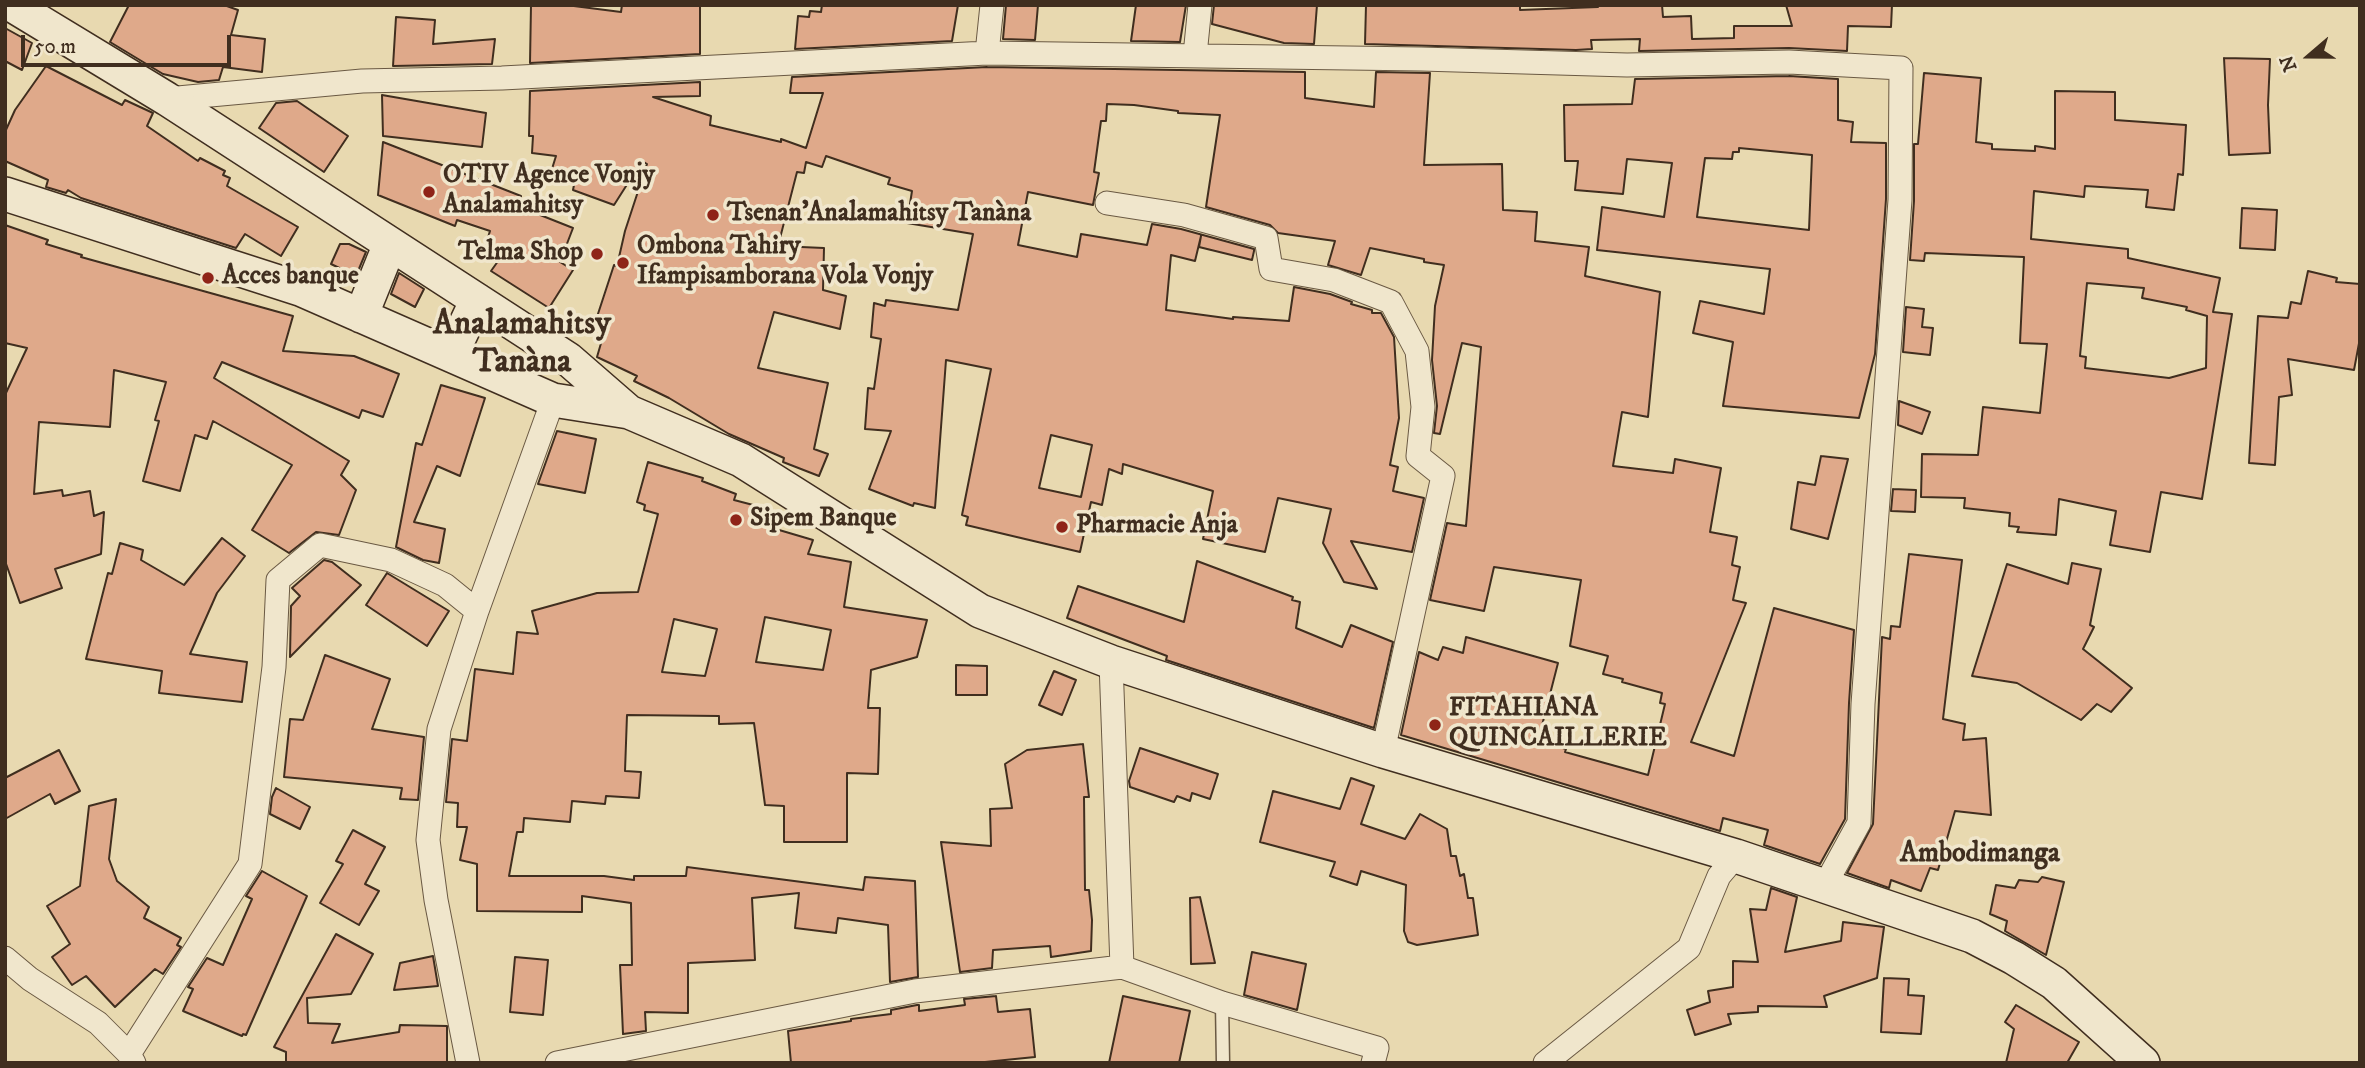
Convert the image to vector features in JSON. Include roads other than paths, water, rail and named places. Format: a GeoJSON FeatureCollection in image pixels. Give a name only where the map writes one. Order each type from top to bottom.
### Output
{"type":"FeatureCollection","features":[{"type":"Feature","properties":{"kind":"main road"},"geometry":{"type":"LineString","coordinates":[[12,5],[167,99],[568,359],[629,412]]}},
{"type":"Feature","properties":{"kind":"main road"},"geometry":{"type":"LineString","coordinates":[[5,194],[300,289],[553,400],[629,412],[741,460],[980,611],[1111,662],[1382,751],[1736,856],[1972,936],[2054,983],[2143,1063]]}},
{"type":"Feature","properties":{"kind":"main road"},"geometry":{"type":"LineString","coordinates":[[361,316],[390,244]]}},
{"type":"Feature","properties":{"kind":"main road"},"geometry":{"type":"LineString","coordinates":[[451,355],[477,300]]}},
{"type":"Feature","properties":{"kind":"main road"},"geometry":{"type":"LineString","coordinates":[[553,400],[568,359]]}},
{"type":"Feature","properties":{"kind":"street"},"geometry":{"type":"LineString","coordinates":[[987,53],[992,5]]}},
{"type":"Feature","properties":{"kind":"street"},"geometry":{"type":"LineString","coordinates":[[1195,55],[1200,5]]}},
{"type":"Feature","properties":{"kind":"street"},"geometry":{"type":"LineString","coordinates":[[167,99],[362,81],[502,78],[987,53],[1627,65],[1789,62],[1900,68],[1900,200],[1863,704],[1859,823],[1824,887]]}},
{"type":"Feature","properties":{"kind":"street"},"geometry":{"type":"LineString","coordinates":[[1107,203],[1184,215],[1266,238],[1271,269],[1334,280],[1391,302],[1416,351],[1423,407],[1418,456],[1443,476],[1382,751]]}},
{"type":"Feature","properties":{"kind":"street"},"geometry":{"type":"LineString","coordinates":[[468,1063],[436,900],[428,840],[439,729],[477,611],[553,400]]}},
{"type":"Feature","properties":{"kind":"street"},"geometry":{"type":"LineString","coordinates":[[5,958],[30,979],[97,1023],[131,1058],[250,864],[274,667],[278,580],[320,545],[391,559],[446,585],[477,611]]}},
{"type":"Feature","properties":{"kind":"street"},"geometry":{"type":"LineString","coordinates":[[1111,662],[1122,967]]}},
{"type":"Feature","properties":{"kind":"street"},"geometry":{"type":"LineString","coordinates":[[1545,1063],[1689,947],[1719,876],[1736,856]]}},
{"type":"Feature","properties":{"kind":"street"},"geometry":{"type":"LineString","coordinates":[[557,1063],[915,991],[1122,967],[1222,1003],[1377,1048],[1373,1063]]}},
{"type":"Feature","properties":{"kind":"lane"},"geometry":{"type":"LineString","coordinates":[[1222,1003],[1223,1063]]}},
{"type":"Feature","properties":{"kind":"place","name":"OTIV Agence Vonjy Analamahitsy"},"geometry":{"type":"Point","coordinates":[429,192]}},
{"type":"Feature","properties":{"kind":"place","name":"Tsenan'Analamahitsy Tanàna"},"geometry":{"type":"Point","coordinates":[713,215]}},
{"type":"Feature","properties":{"kind":"place","name":"Telma Shop"},"geometry":{"type":"Point","coordinates":[597,254]}},
{"type":"Feature","properties":{"kind":"place","name":"Ombona Tahiry Ifampisamborana Vola Vonjy"},"geometry":{"type":"Point","coordinates":[623,263]}},
{"type":"Feature","properties":{"kind":"place","name":"Acces banque"},"geometry":{"type":"Point","coordinates":[208,278]}},
{"type":"Feature","properties":{"kind":"place","name":"Sipem Banque"},"geometry":{"type":"Point","coordinates":[736,520]}},
{"type":"Feature","properties":{"kind":"place","name":"Pharmacie Anja"},"geometry":{"type":"Point","coordinates":[1062,527]}},
{"type":"Feature","properties":{"kind":"place","name":"FITAHIANA QUINCAILLERIE"},"geometry":{"type":"Point","coordinates":[1435,725]}},
{"type":"Feature","properties":{"kind":"district","name":"Analamahitsy Tanàna"},"geometry":{"type":"Point","coordinates":[522,345]}},
{"type":"Feature","properties":{"kind":"district","name":"Ambodimanga"},"geometry":{"type":"Point","coordinates":[1980,855]}}]}
